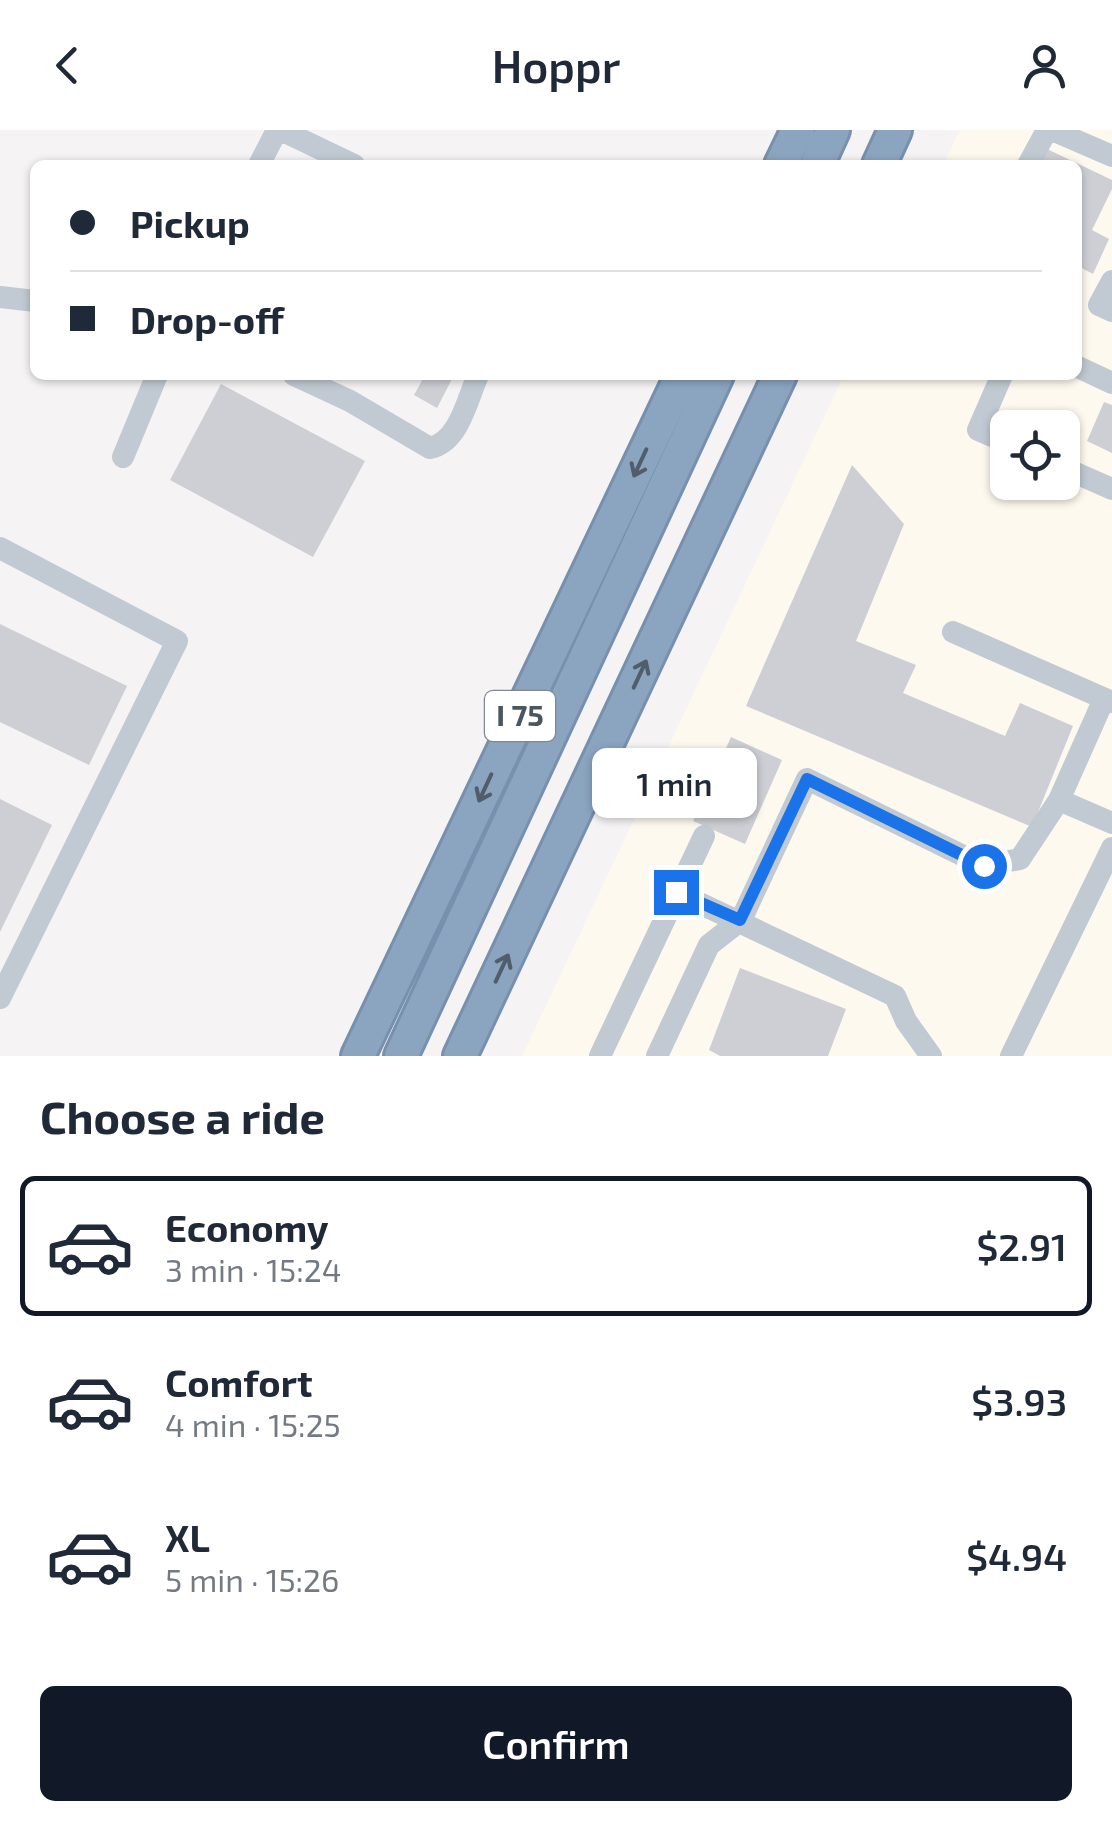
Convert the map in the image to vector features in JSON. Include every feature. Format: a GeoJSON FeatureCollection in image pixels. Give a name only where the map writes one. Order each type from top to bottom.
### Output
{"type":"FeatureCollection","features":[{"type":"Feature","properties":{"kind":"highway"},"geometry":{"type":"LineString","coordinates":[[784,160],[798,130]]}},
{"type":"Feature","properties":{"kind":"highway"},"geometry":{"type":"LineString","coordinates":[[819,160],[834,130]]}},
{"type":"Feature","properties":{"kind":"highway"},"geometry":{"type":"LineString","coordinates":[[881,160],[895,130]]}},
{"type":"Feature","properties":{"kind":"highway","name":"I 75"},"geometry":{"type":"LineString","coordinates":[[358,1056],[680,380]]}},
{"type":"Feature","properties":{"kind":"highway"},"geometry":{"type":"LineString","coordinates":[[401,1056],[715,380]]}},
{"type":"Feature","properties":{"kind":"highway","name":"I 75"},"geometry":{"type":"LineString","coordinates":[[460,1056],[778,380]]}},
{"type":"Feature","properties":{"kind":"street"},"geometry":{"type":"LineString","coordinates":[[262,160],[279,130],[343,160]]}},
{"type":"Feature","properties":{"kind":"street"},"geometry":{"type":"LineString","coordinates":[[1031,160],[1049,130],[1112,156]]}},
{"type":"Feature","properties":{"kind":"street"},"geometry":{"type":"LineString","coordinates":[[1112,281],[1099,305],[1112,311]]}},
{"type":"Feature","properties":{"kind":"street"},"geometry":{"type":"LineString","coordinates":[[0,297],[30,300]]}},
{"type":"Feature","properties":{"kind":"street"},"geometry":{"type":"LineString","coordinates":[[1082,369],[1112,383]]}},
{"type":"Feature","properties":{"kind":"street"},"geometry":{"type":"LineString","coordinates":[[123,456],[155,380]]}},
{"type":"Feature","properties":{"kind":"street"},"geometry":{"type":"LineString","coordinates":[[305,380],[350,401],[430,448],[442,446],[453,433],[476,380]]}},
{"type":"Feature","properties":{"kind":"street"},"geometry":{"type":"LineString","coordinates":[[990,435],[978,430],[1000,380]]}},
{"type":"Feature","properties":{"kind":"street"},"geometry":{"type":"LineString","coordinates":[[1080,475],[1112,489]]}},
{"type":"Feature","properties":{"kind":"street"},"geometry":{"type":"LineString","coordinates":[[0,548],[177,641],[0,998]]}},
{"type":"Feature","properties":{"kind":"street"},"geometry":{"type":"LineString","coordinates":[[656,1056],[708,945],[740,920],[807,779],[984,866],[1020,859],[1062,794],[1108,700],[953,632]]}},
{"type":"Feature","properties":{"kind":"street"},"geometry":{"type":"LineString","coordinates":[[1062,794],[1112,806]]}},
{"type":"Feature","properties":{"kind":"street"},"geometry":{"type":"LineString","coordinates":[[1062,794],[1112,823]]}},
{"type":"Feature","properties":{"kind":"street"},"geometry":{"type":"LineString","coordinates":[[600,1056],[704,836]]}},
{"type":"Feature","properties":{"kind":"street"},"geometry":{"type":"LineString","coordinates":[[1011,1056],[1112,848]]}},
{"type":"Feature","properties":{"kind":"street"},"geometry":{"type":"LineString","coordinates":[[676,892],[895,996],[906,1020],[932,1055]]}},
{"type":"Feature","properties":{"kind":"shaded area"},"geometry":{"type":"Polygon","coordinates":[[[960,130],[1112,130],[1112,1056],[522,1056],[842,380],[1082,380],[1082,160],[945,160],[960,130]]]}},
{"type":"Feature","properties":{"kind":"building"},"geometry":{"type":"Polygon","coordinates":[[[1045,148],[1070,160],[1039,160],[1045,148]]]}},
{"type":"Feature","properties":{"kind":"building"},"geometry":{"type":"Polygon","coordinates":[[[1082,166],[1112,180],[1112,189],[1092,230],[1109,239],[1093,274],[1082,268],[1082,166]]]}},
{"type":"Feature","properties":{"kind":"building"},"geometry":{"type":"Polygon","coordinates":[[[422,380],[451,380],[437,408],[414,395],[422,380]]]}},
{"type":"Feature","properties":{"kind":"building"},"geometry":{"type":"Polygon","coordinates":[[[221,384],[365,461],[313,557],[170,480],[221,384]]]}},
{"type":"Feature","properties":{"kind":"building"},"geometry":{"type":"Polygon","coordinates":[[[1104,402],[1112,405],[1112,453],[1087,441],[1104,402]]]}},
{"type":"Feature","properties":{"kind":"building"},"geometry":{"type":"Polygon","coordinates":[[[852,465],[904,524],[856,641],[916,665],[903,693],[1005,736],[1020,703],[1073,726],[1032,827],[746,706],[852,465]]]}},
{"type":"Feature","properties":{"kind":"building"},"geometry":{"type":"Polygon","coordinates":[[[0,624],[127,686],[89,765],[0,722],[0,624]]]}},
{"type":"Feature","properties":{"kind":"building"},"geometry":{"type":"Polygon","coordinates":[[[731,737],[782,760],[745,844],[693,821],[731,737]]]}},
{"type":"Feature","properties":{"kind":"building"},"geometry":{"type":"Polygon","coordinates":[[[0,799],[52,825],[0,932],[0,799]]]}},
{"type":"Feature","properties":{"kind":"building"},"geometry":{"type":"Polygon","coordinates":[[[740,968],[846,1009],[828,1056],[720,1056],[709,1050],[740,968]]]}},
{"type":"Feature","properties":{"kind":"route"},"geometry":{"type":"LineString","coordinates":[[676,892],[740,920],[807,779],[984,866]]}}]}
